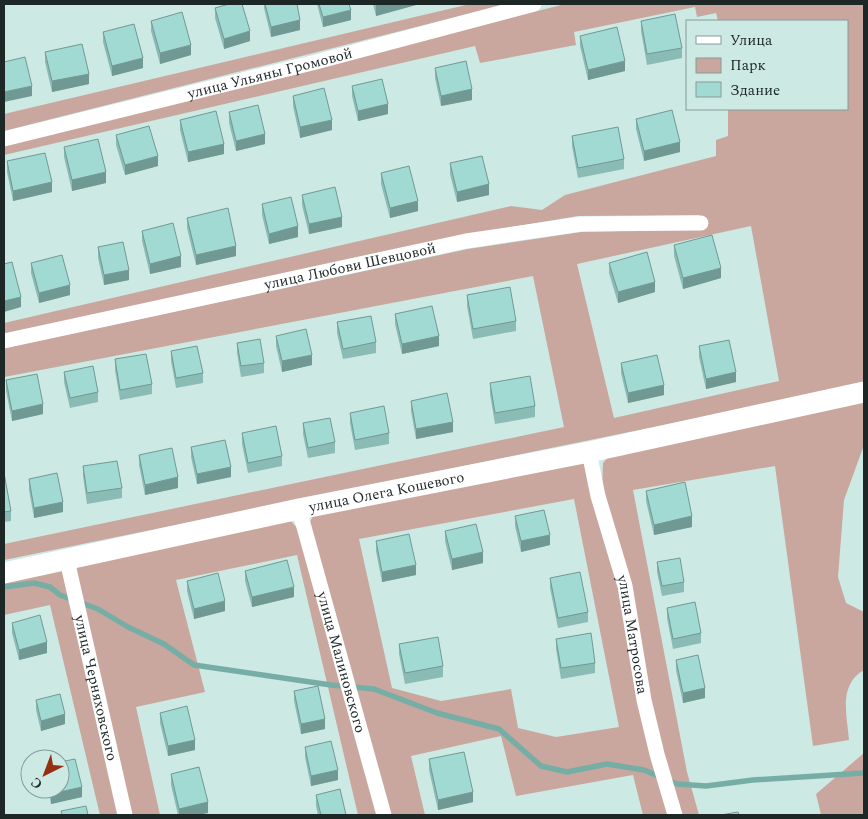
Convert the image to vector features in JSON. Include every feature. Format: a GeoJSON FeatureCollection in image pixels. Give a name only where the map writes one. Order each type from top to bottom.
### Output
{"type":"FeatureCollection","features":[{"type":"Feature","properties":{"kind":"street","name":"улица Ульяны Громовой"},"geometry":{"type":"LineString","coordinates":[[4,139],[316,62],[534,4]]}},
{"type":"Feature","properties":{"kind":"street","name":"улица Любови Шевцовой"},"geometry":{"type":"LineString","coordinates":[[4,341],[466,241],[581,224],[700,223]]}},
{"type":"Feature","properties":{"kind":"street","name":"улица Олега Кошевого"},"geometry":{"type":"LineString","coordinates":[[4,573],[299,509],[589,452],[864,392]]}},
{"type":"Feature","properties":{"kind":"street","name":"улица Матросова"},"geometry":{"type":"LineString","coordinates":[[589,452],[598,496],[625,586],[644,700],[657,754],[675,815]]}},
{"type":"Feature","properties":{"kind":"street","name":"улица Малиновского"},"geometry":{"type":"LineString","coordinates":[[299,509],[384,815]]}},
{"type":"Feature","properties":{"kind":"street","name":"улица Черняховского"},"geometry":{"type":"LineString","coordinates":[[67,560],[125,815]]}},
{"type":"Feature","properties":{"kind":"green space"},"geometry":{"type":"Polygon","coordinates":[[[470,4],[507,4],[4,131],[4,114],[470,4]]]}},
{"type":"Feature","properties":{"kind":"green space"},"geometry":{"type":"Polygon","coordinates":[[[565,4],[864,4],[864,384],[4,560],[4,544],[564,427],[533,276],[4,377],[4,348],[468,249],[581,232],[701,229],[699,215],[578,216],[470,234],[4,335],[4,323],[511,206],[542,210],[565,195],[716,156],[716,140],[728,136],[728,110],[848,110],[848,20],[718,20],[716,13],[697,17],[695,7],[574,32],[576,45],[480,63],[475,46],[4,155],[4,146],[565,4]],[[751,226],[577,264],[614,418],[779,381],[751,226]]]}},
{"type":"Feature","properties":{"kind":"green space"},"geometry":{"type":"Polygon","coordinates":[[[864,401],[864,445],[844,500],[838,577],[846,603],[864,612],[864,670],[856,676],[847,692],[846,711],[849,740],[813,746],[775,466],[633,490],[687,772],[699,815],[681,815],[667,774],[602,491],[603,463],[609,456],[864,401]]]}},
{"type":"Feature","properties":{"kind":"green space"},"geometry":{"type":"Polygon","coordinates":[[[580,460],[584,464],[620,587],[671,815],[643,815],[633,775],[516,796],[501,736],[411,756],[425,815],[388,815],[309,524],[313,516],[580,460]],[[574,499],[359,539],[392,688],[441,701],[511,689],[518,728],[556,737],[619,727],[574,499]]]}},
{"type":"Feature","properties":{"kind":"green space"},"geometry":{"type":"Polygon","coordinates":[[[291,521],[297,528],[379,815],[358,815],[297,555],[176,580],[205,692],[136,707],[160,815],[129,815],[74,575],[76,564],[291,521]]]}},
{"type":"Feature","properties":{"kind":"green space"},"geometry":{"type":"Polygon","coordinates":[[[61,566],[120,815],[100,815],[50,605],[4,615],[4,578],[61,566]]]}},
{"type":"Feature","properties":{"kind":"green space"},"geometry":{"type":"Polygon","coordinates":[[[864,753],[864,815],[821,815],[816,794],[864,753]]]}},
{"type":"Feature","properties":{"kind":"building"},"geometry":{"type":"Polygon","coordinates":[[[229,4],[242,4],[250,31],[224,39],[215,8],[229,4]]]}},
{"type":"Feature","properties":{"kind":"building"},"geometry":{"type":"Polygon","coordinates":[[[265,4],[297,4],[300,20],[271,27],[265,4]]]}},
{"type":"Feature","properties":{"kind":"building"},"geometry":{"type":"Polygon","coordinates":[[[319,4],[349,4],[351,10],[323,17],[319,4]]]}},
{"type":"Feature","properties":{"kind":"building"},"geometry":{"type":"Polygon","coordinates":[[[182,12],[191,45],[160,53],[151,21],[182,12]]]}},
{"type":"Feature","properties":{"kind":"building"},"geometry":{"type":"Polygon","coordinates":[[[675,14],[682,48],[647,54],[641,21],[675,14]]]}},
{"type":"Feature","properties":{"kind":"building"},"geometry":{"type":"Polygon","coordinates":[[[134,24],[143,58],[112,66],[103,32],[134,24]]]}},
{"type":"Feature","properties":{"kind":"building"},"geometry":{"type":"Polygon","coordinates":[[[617,27],[625,61],[588,70],[580,36],[617,27]]]}},
{"type":"Feature","properties":{"kind":"building"},"geometry":{"type":"Polygon","coordinates":[[[82,44],[89,74],[52,81],[45,52],[82,44]]]}},
{"type":"Feature","properties":{"kind":"building"},"geometry":{"type":"Polygon","coordinates":[[[25,57],[32,86],[4,92],[4,62],[25,57]]]}},
{"type":"Feature","properties":{"kind":"building"},"geometry":{"type":"Polygon","coordinates":[[[466,61],[472,89],[441,96],[435,68],[466,61]]]}},
{"type":"Feature","properties":{"kind":"building"},"geometry":{"type":"Polygon","coordinates":[[[382,79],[388,104],[358,111],[352,86],[382,79]]]}},
{"type":"Feature","properties":{"kind":"building"},"geometry":{"type":"Polygon","coordinates":[[[324,88],[332,120],[300,127],[293,96],[324,88]]]}},
{"type":"Feature","properties":{"kind":"building"},"geometry":{"type":"Polygon","coordinates":[[[258,105],[265,134],[236,141],[229,112],[258,105]]]}},
{"type":"Feature","properties":{"kind":"building"},"geometry":{"type":"Polygon","coordinates":[[[672,110],[680,142],[644,151],[636,119],[672,110]]]}},
{"type":"Feature","properties":{"kind":"building"},"geometry":{"type":"Polygon","coordinates":[[[216,111],[224,144],[188,152],[180,120],[216,111]]]}},
{"type":"Feature","properties":{"kind":"building"},"geometry":{"type":"Polygon","coordinates":[[[149,126],[158,156],[125,165],[116,135],[149,126]]]}},
{"type":"Feature","properties":{"kind":"building"},"geometry":{"type":"Polygon","coordinates":[[[618,127],[624,159],[578,168],[572,136],[618,127]]]}},
{"type":"Feature","properties":{"kind":"building"},"geometry":{"type":"Polygon","coordinates":[[[98,139],[106,172],[72,180],[64,147],[98,139]]]}},
{"type":"Feature","properties":{"kind":"building"},"geometry":{"type":"Polygon","coordinates":[[[45,153],[52,182],[13,191],[7,161],[45,153]]]}},
{"type":"Feature","properties":{"kind":"building"},"geometry":{"type":"Polygon","coordinates":[[[482,156],[489,184],[457,192],[450,163],[482,156]]]}},
{"type":"Feature","properties":{"kind":"building"},"geometry":{"type":"Polygon","coordinates":[[[409,166],[418,201],[390,208],[381,173],[409,166]]]}},
{"type":"Feature","properties":{"kind":"building"},"geometry":{"type":"Polygon","coordinates":[[[335,187],[342,217],[309,224],[302,195],[335,187]]]}},
{"type":"Feature","properties":{"kind":"building"},"geometry":{"type":"Polygon","coordinates":[[[291,197],[298,226],[269,234],[262,204],[291,197]]]}},
{"type":"Feature","properties":{"kind":"building"},"geometry":{"type":"Polygon","coordinates":[[[228,208],[236,246],[196,255],[187,218],[228,208]]]}},
{"type":"Feature","properties":{"kind":"building"},"geometry":{"type":"Polygon","coordinates":[[[173,223],[181,256],[150,264],[142,231],[173,223]]]}},
{"type":"Feature","properties":{"kind":"building"},"geometry":{"type":"Polygon","coordinates":[[[712,235],[721,268],[683,278],[674,245],[712,235]]]}},
{"type":"Feature","properties":{"kind":"building"},"geometry":{"type":"Polygon","coordinates":[[[123,242],[129,270],[104,275],[98,247],[123,242]]]}},
{"type":"Feature","properties":{"kind":"building"},"geometry":{"type":"Polygon","coordinates":[[[647,252],[655,282],[618,292],[609,263],[647,252]]]}},
{"type":"Feature","properties":{"kind":"building"},"geometry":{"type":"Polygon","coordinates":[[[62,255],[70,285],[39,293],[31,263],[62,255]]]}},
{"type":"Feature","properties":{"kind":"building"},"geometry":{"type":"Polygon","coordinates":[[[12,262],[21,297],[4,301],[4,264],[12,262]]]}},
{"type":"Feature","properties":{"kind":"building"},"geometry":{"type":"Polygon","coordinates":[[[510,287],[516,321],[473,329],[467,295],[510,287]]]}},
{"type":"Feature","properties":{"kind":"building"},"geometry":{"type":"Polygon","coordinates":[[[432,306],[439,336],[402,344],[395,314],[432,306]]]}},
{"type":"Feature","properties":{"kind":"building"},"geometry":{"type":"Polygon","coordinates":[[[371,316],[376,342],[343,349],[337,322],[371,316]]]}},
{"type":"Feature","properties":{"kind":"building"},"geometry":{"type":"Polygon","coordinates":[[[306,329],[312,355],[282,361],[276,336],[306,329]]]}},
{"type":"Feature","properties":{"kind":"building"},"geometry":{"type":"Polygon","coordinates":[[[260,339],[264,363],[241,366],[237,343],[260,339]]]}},
{"type":"Feature","properties":{"kind":"building"},"geometry":{"type":"Polygon","coordinates":[[[729,340],[736,372],[706,379],[699,346],[729,340]]]}},
{"type":"Feature","properties":{"kind":"building"},"geometry":{"type":"Polygon","coordinates":[[[197,346],[203,373],[176,378],[171,351],[197,346]]]}},
{"type":"Feature","properties":{"kind":"building"},"geometry":{"type":"Polygon","coordinates":[[[146,354],[152,384],[120,390],[115,359],[146,354]]]}},
{"type":"Feature","properties":{"kind":"building"},"geometry":{"type":"Polygon","coordinates":[[[657,355],[664,385],[628,393],[621,363],[657,355]]]}},
{"type":"Feature","properties":{"kind":"building"},"geometry":{"type":"Polygon","coordinates":[[[93,366],[98,392],[70,398],[64,372],[93,366]]]}},
{"type":"Feature","properties":{"kind":"building"},"geometry":{"type":"Polygon","coordinates":[[[37,374],[43,404],[12,411],[6,380],[37,374]]]}},
{"type":"Feature","properties":{"kind":"building"},"geometry":{"type":"Polygon","coordinates":[[[530,376],[535,406],[495,413],[490,383],[530,376]]]}},
{"type":"Feature","properties":{"kind":"building"},"geometry":{"type":"Polygon","coordinates":[[[447,393],[453,422],[416,429],[411,401],[447,393]]]}},
{"type":"Feature","properties":{"kind":"building"},"geometry":{"type":"Polygon","coordinates":[[[384,406],[389,433],[355,440],[350,413],[384,406]]]}},
{"type":"Feature","properties":{"kind":"building"},"geometry":{"type":"Polygon","coordinates":[[[330,418],[335,442],[308,448],[303,423],[330,418]]]}},
{"type":"Feature","properties":{"kind":"building"},"geometry":{"type":"Polygon","coordinates":[[[276,426],[282,456],[248,463],[242,433],[276,426]]]}},
{"type":"Feature","properties":{"kind":"building"},"geometry":{"type":"Polygon","coordinates":[[[225,440],[231,467],[197,474],[191,447],[225,440]]]}},
{"type":"Feature","properties":{"kind":"building"},"geometry":{"type":"Polygon","coordinates":[[[172,448],[178,477],[145,485],[139,455],[172,448]]]}},
{"type":"Feature","properties":{"kind":"building"},"geometry":{"type":"Polygon","coordinates":[[[117,461],[122,488],[87,493],[83,466],[117,461]]]}},
{"type":"Feature","properties":{"kind":"building"},"geometry":{"type":"Polygon","coordinates":[[[4,473],[11,511],[4,512],[4,473]]]}},
{"type":"Feature","properties":{"kind":"building"},"geometry":{"type":"Polygon","coordinates":[[[57,473],[63,502],[34,508],[29,479],[57,473]]]}},
{"type":"Feature","properties":{"kind":"building"},"geometry":{"type":"Polygon","coordinates":[[[685,482],[692,516],[654,525],[646,491],[685,482]]]}},
{"type":"Feature","properties":{"kind":"building"},"geometry":{"type":"Polygon","coordinates":[[[544,510],[550,535],[521,541],[515,516],[544,510]]]}},
{"type":"Feature","properties":{"kind":"building"},"geometry":{"type":"Polygon","coordinates":[[[476,524],[483,552],[452,559],[445,531],[476,524]]]}},
{"type":"Feature","properties":{"kind":"building"},"geometry":{"type":"Polygon","coordinates":[[[409,534],[416,565],[382,572],[376,541],[409,534]]]}},
{"type":"Feature","properties":{"kind":"building"},"geometry":{"type":"Polygon","coordinates":[[[680,558],[684,582],[662,586],[657,562],[680,558]]]}},
{"type":"Feature","properties":{"kind":"building"},"geometry":{"type":"Polygon","coordinates":[[[287,560],[294,587],[252,597],[245,571],[287,560]]]}},
{"type":"Feature","properties":{"kind":"building"},"geometry":{"type":"Polygon","coordinates":[[[580,572],[588,612],[558,618],[550,578],[580,572]]]}},
{"type":"Feature","properties":{"kind":"building"},"geometry":{"type":"Polygon","coordinates":[[[218,573],[225,601],[194,609],[187,581],[218,573]]]}},
{"type":"Feature","properties":{"kind":"building"},"geometry":{"type":"Polygon","coordinates":[[[695,602],[701,633],[673,639],[667,608],[695,602]]]}},
{"type":"Feature","properties":{"kind":"building"},"geometry":{"type":"Polygon","coordinates":[[[40,615],[47,642],[19,650],[12,623],[40,615]]]}},
{"type":"Feature","properties":{"kind":"building"},"geometry":{"type":"Polygon","coordinates":[[[591,633],[595,663],[561,668],[556,639],[591,633]]]}},
{"type":"Feature","properties":{"kind":"building"},"geometry":{"type":"Polygon","coordinates":[[[438,637],[443,666],[405,673],[399,644],[438,637]]]}},
{"type":"Feature","properties":{"kind":"building"},"geometry":{"type":"Polygon","coordinates":[[[698,655],[705,688],[683,693],[676,660],[698,655]]]}},
{"type":"Feature","properties":{"kind":"building"},"geometry":{"type":"Polygon","coordinates":[[[318,686],[325,719],[301,724],[294,691],[318,686]]]}},
{"type":"Feature","properties":{"kind":"building"},"geometry":{"type":"Polygon","coordinates":[[[60,694],[65,714],[41,721],[36,700],[60,694]]]}},
{"type":"Feature","properties":{"kind":"building"},"geometry":{"type":"Polygon","coordinates":[[[187,706],[195,740],[168,746],[160,713],[187,706]]]}},
{"type":"Feature","properties":{"kind":"building"},"geometry":{"type":"Polygon","coordinates":[[[331,741],[338,770],[311,776],[305,747],[331,741]]]}},
{"type":"Feature","properties":{"kind":"building"},"geometry":{"type":"Polygon","coordinates":[[[464,752],[473,792],[438,800],[429,759],[464,752]]]}},
{"type":"Feature","properties":{"kind":"building"},"geometry":{"type":"Polygon","coordinates":[[[75,759],[82,787],[70,790],[70,760],[75,759]]]}},
{"type":"Feature","properties":{"kind":"building"},"geometry":{"type":"Polygon","coordinates":[[[199,767],[208,802],[179,809],[171,774],[199,767]]]}},
{"type":"Feature","properties":{"kind":"building"},"geometry":{"type":"Polygon","coordinates":[[[340,789],[346,815],[321,815],[316,795],[340,789]]]}},
{"type":"Feature","properties":{"kind":"building"},"geometry":{"type":"Polygon","coordinates":[[[86,806],[88,815],[62,815],[61,811],[86,806]]]}},
{"type":"Feature","properties":{"kind":"building"},"geometry":{"type":"Polygon","coordinates":[[[738,812],[739,815],[721,815],[738,812]]]}},
{"type":"Feature","properties":{"kind":"waterway"},"geometry":{"type":"LineString","coordinates":[[4,587],[34,583],[50,587],[60,595],[98,609],[128,627],[164,644],[194,665],[331,685],[374,689],[437,713],[499,729],[541,766],[567,772],[607,764],[644,770],[677,784],[706,786],[753,780],[864,773]]}}]}
